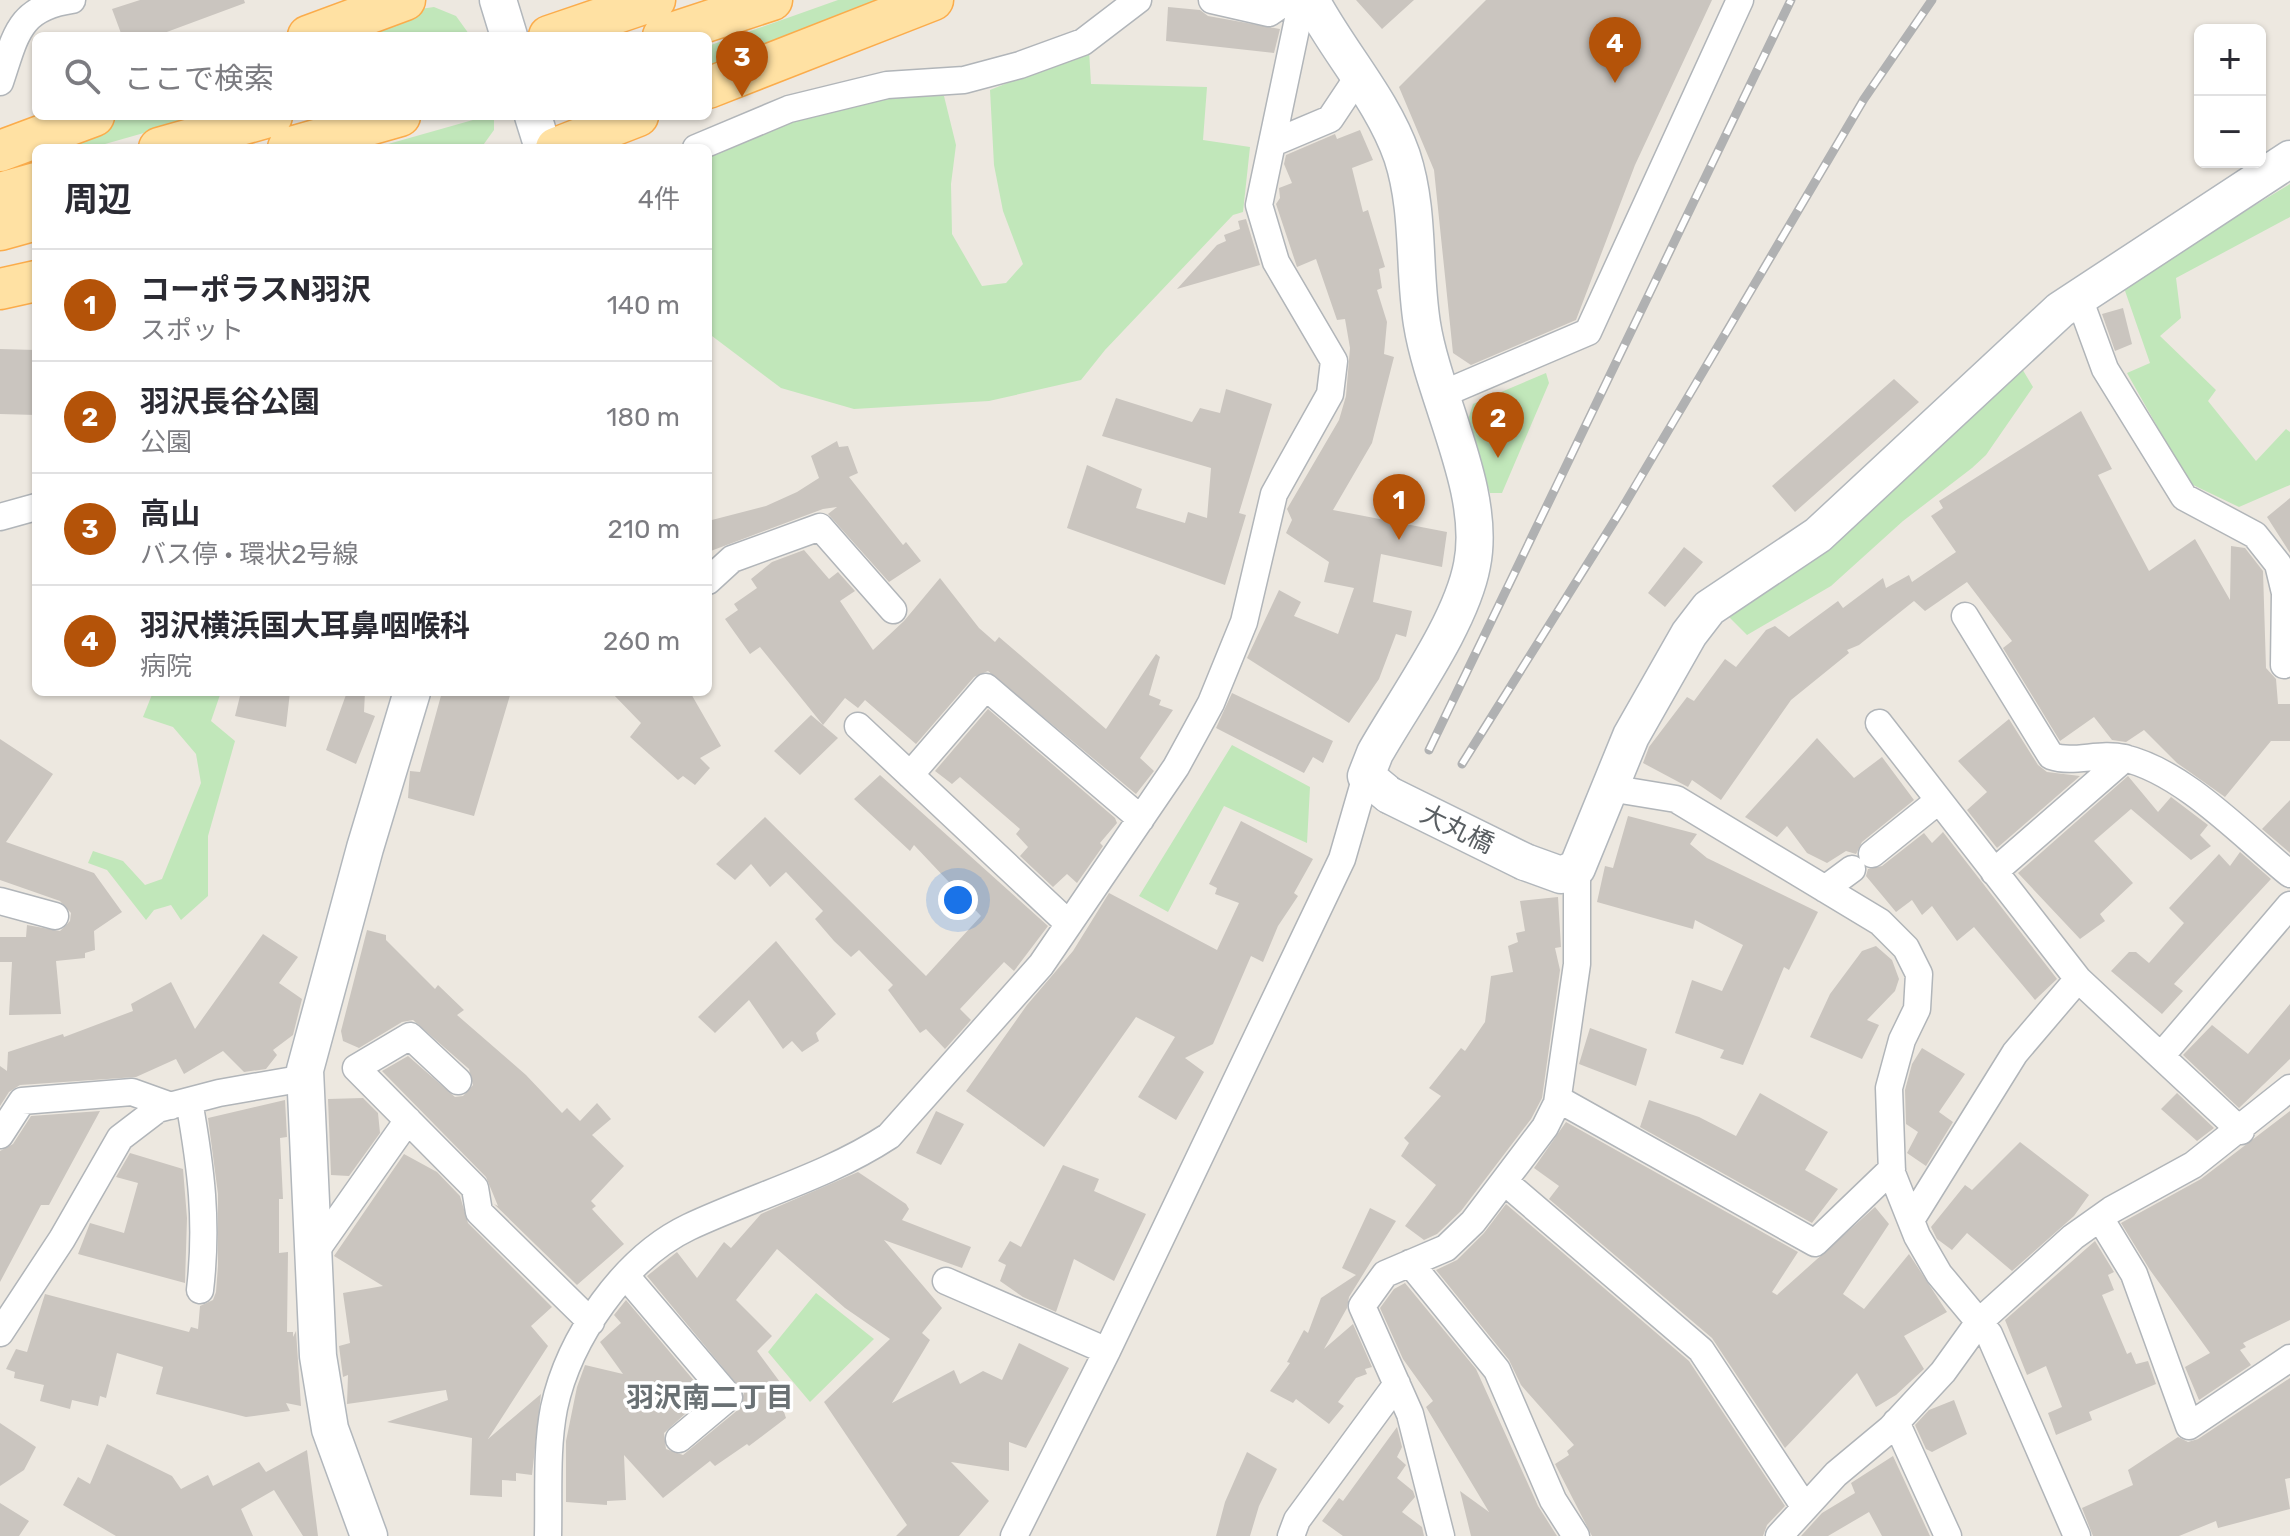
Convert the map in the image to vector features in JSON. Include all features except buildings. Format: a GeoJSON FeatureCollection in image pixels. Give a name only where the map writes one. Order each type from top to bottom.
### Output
{"type":"FeatureCollection","features":[{"type":"Feature","properties":{"kind":"main road"},"geometry":{"type":"LineString","coordinates":[[319,32],[405,0]]}},
{"type":"Feature","properties":{"kind":"main road"},"geometry":{"type":"LineString","coordinates":[[561,32],[655,0]]}},
{"type":"Feature","properties":{"kind":"main road"},"geometry":{"type":"LineString","coordinates":[[675,32],[772,0]]}},
{"type":"Feature","properties":{"kind":"main road"},"geometry":{"type":"LineString","coordinates":[[712,86],[933,0]]}},
{"type":"Feature","properties":{"kind":"main road"},"geometry":{"type":"LineString","coordinates":[[0,151],[83,120]]}},
{"type":"Feature","properties":{"kind":"main road"},"geometry":{"type":"LineString","coordinates":[[173,144],[258,120]]}},
{"type":"Feature","properties":{"kind":"main road"},"geometry":{"type":"LineString","coordinates":[[302,144],[386,120]]}},
{"type":"Feature","properties":{"kind":"main road"},"geometry":{"type":"LineString","coordinates":[[566,144],[628,120]]}},
{"type":"Feature","properties":{"kind":"main road"},"geometry":{"type":"LineString","coordinates":[[0,193],[32,184]]}},
{"type":"Feature","properties":{"kind":"main road"},"geometry":{"type":"LineString","coordinates":[[0,230],[32,221]]}},
{"type":"Feature","properties":{"kind":"main road"},"geometry":{"type":"LineString","coordinates":[[0,289],[32,282]]}},
{"type":"Feature","properties":{"kind":"street"},"geometry":{"type":"LineString","coordinates":[[1,75],[23,21],[47,4],[72,0]]}},
{"type":"Feature","properties":{"kind":"street"},"geometry":{"type":"LineString","coordinates":[[498,0],[508,32]]}},
{"type":"Feature","properties":{"kind":"street"},"geometry":{"type":"LineString","coordinates":[[706,144],[789,109],[887,85],[964,80],[1020,65],[1083,42],[1138,0]]}},
{"type":"Feature","properties":{"kind":"street"},"geometry":{"type":"LineString","coordinates":[[1212,0],[1269,13],[1288,0]]}},
{"type":"Feature","properties":{"kind":"street"},"geometry":{"type":"LineString","coordinates":[[548,1536],[555,1407],[571,1357],[591,1322],[626,1276],[654,1247],[687,1228],[859,1156],[889,1136],[1041,965],[1176,767],[1211,703],[1244,622],[1274,494],[1330,394],[1334,361],[1276,262],[1259,205],[1302,0]]}},
{"type":"Feature","properties":{"kind":"street"},"geometry":{"type":"LineString","coordinates":[[1014,1536],[1107,1351],[1378,786],[1375,753],[1462,601],[1473,563],[1472,511],[1465,467],[1438,396],[1422,324],[1409,183],[1387,118],[1311,0]]}},
{"type":"Feature","properties":{"kind":"street"},"geometry":{"type":"LineString","coordinates":[[1438,396],[1588,332],[1740,0]]}},
{"type":"Feature","properties":{"kind":"street"},"geometry":{"type":"LineString","coordinates":[[1273,143],[1330,119],[1358,77]]}},
{"type":"Feature","properties":{"kind":"street"},"geometry":{"type":"LineString","coordinates":[[534,120],[542,144]]}},
{"type":"Feature","properties":{"kind":"street"},"geometry":{"type":"LineString","coordinates":[[1441,1536],[1410,1414],[1362,1306],[1385,1274],[1446,1248],[1473,1222],[1545,1127],[1558,1099],[1577,964],[1577,868],[1631,736],[1689,634],[1709,608],[1818,535],[2060,310],[2290,159]]}},
{"type":"Feature","properties":{"kind":"street"},"geometry":{"type":"LineString","coordinates":[[2079,298],[2105,369],[2184,497],[2255,535],[2278,564],[2285,593],[2284,665]]}},
{"type":"Feature","properties":{"kind":"street"},"geometry":{"type":"LineString","coordinates":[[0,517],[32,508]]}},
{"type":"Feature","properties":{"kind":"street"},"geometry":{"type":"LineString","coordinates":[[712,577],[732,559],[820,527],[893,610]]}},
{"type":"Feature","properties":{"kind":"street"},"geometry":{"type":"LineString","coordinates":[[1965,616],[2051,756],[2063,760],[2097,755],[2125,758],[2183,786],[2290,874]]}},
{"type":"Feature","properties":{"kind":"street"},"geometry":{"type":"LineString","coordinates":[[910,775],[986,687],[1141,819]]}},
{"type":"Feature","properties":{"kind":"street"},"geometry":{"type":"LineString","coordinates":[[369,1536],[330,1429],[318,1356],[305,1078],[365,848],[411,696]]}},
{"type":"Feature","properties":{"kind":"street"},"geometry":{"type":"LineString","coordinates":[[1879,723],[2078,979],[2241,1131]]}},
{"type":"Feature","properties":{"kind":"street"},"geometry":{"type":"LineString","coordinates":[[858,726],[1069,924]]}},
{"type":"Feature","properties":{"kind":"street"},"geometry":{"type":"LineString","coordinates":[[1994,872],[2125,758]]}},
{"type":"Feature","properties":{"kind":"street","name":"大丸橋"},"geometry":{"type":"LineString","coordinates":[[1378,786],[1525,862],[1561,875],[1577,868]]}},
{"type":"Feature","properties":{"kind":"street"},"geometry":{"type":"LineString","coordinates":[[1609,788],[1676,799],[1880,922],[1906,948],[1919,974],[1917,1009],[1902,1040],[1889,1088],[1892,1169],[1911,1220],[1939,1274],[1989,1334],[2077,1536]]}},
{"type":"Feature","properties":{"kind":"street"},"geometry":{"type":"LineString","coordinates":[[1825,889],[1938,801]]}},
{"type":"Feature","properties":{"kind":"street"},"geometry":{"type":"LineString","coordinates":[[1,904],[55,916]]}},
{"type":"Feature","properties":{"kind":"street"},"geometry":{"type":"LineString","coordinates":[[2161,1056],[2290,905]]}},
{"type":"Feature","properties":{"kind":"street"},"geometry":{"type":"LineString","coordinates":[[1911,1220],[2015,1053],[2078,979]]}},
{"type":"Feature","properties":{"kind":"street"},"geometry":{"type":"LineString","coordinates":[[458,1081],[410,1036],[356,1068],[475,1188],[479,1212],[591,1322]]}},
{"type":"Feature","properties":{"kind":"street"},"geometry":{"type":"LineString","coordinates":[[0,1333],[62,1239],[120,1138],[158,1109],[305,1078]]}},
{"type":"Feature","properties":{"kind":"street"},"geometry":{"type":"LineString","coordinates":[[1779,1536],[1804,1506],[1896,1422],[1943,1372],[1979,1322],[2073,1237],[2100,1218],[2193,1165],[2241,1131],[2290,1088]]}},
{"type":"Feature","properties":{"kind":"street"},"geometry":{"type":"LineString","coordinates":[[0,1135],[22,1101],[132,1092],[180,1103]]}},
{"type":"Feature","properties":{"kind":"street"},"geometry":{"type":"LineString","coordinates":[[1558,1099],[1815,1243],[1892,1169]]}},
{"type":"Feature","properties":{"kind":"street"},"geometry":{"type":"LineString","coordinates":[[180,1103],[202,1176],[205,1222],[200,1290]]}},
{"type":"Feature","properties":{"kind":"street"},"geometry":{"type":"LineString","coordinates":[[313,1255],[408,1120]]}},
{"type":"Feature","properties":{"kind":"street"},"geometry":{"type":"LineString","coordinates":[[1505,1182],[1701,1350],[1804,1506]]}},
{"type":"Feature","properties":{"kind":"street"},"geometry":{"type":"LineString","coordinates":[[2100,1218],[2134,1274],[2189,1426],[2290,1358]]}},
{"type":"Feature","properties":{"kind":"street"},"geometry":{"type":"LineString","coordinates":[[1410,1263],[1497,1370],[1553,1500],[1576,1536]]}},
{"type":"Feature","properties":{"kind":"street"},"geometry":{"type":"LineString","coordinates":[[626,1276],[729,1397],[679,1439]]}},
{"type":"Feature","properties":{"kind":"street"},"geometry":{"type":"LineString","coordinates":[[946,1281],[1107,1351]]}},
{"type":"Feature","properties":{"kind":"street"},"geometry":{"type":"LineString","coordinates":[[1291,1536],[1297,1520],[1397,1384]]}},
{"type":"Feature","properties":{"kind":"street"},"geometry":{"type":"LineString","coordinates":[[1896,1422],[1948,1536]]}},
{"type":"Feature","properties":{"kind":"green space"},"geometry":{"type":"Polygon","coordinates":[[[838,0],[892,0],[712,71],[712,45],[838,0]]]}},
{"type":"Feature","properties":{"kind":"green space"},"geometry":{"type":"Polygon","coordinates":[[[434,7],[456,16],[468,32],[342,32],[393,13],[434,7]]]}},
{"type":"Feature","properties":{"kind":"green space"},"geometry":{"type":"Polygon","coordinates":[[[1089,50],[1091,84],[1207,87],[1203,140],[1250,147],[1243,212],[1233,215],[1105,350],[1081,380],[989,401],[854,409],[781,388],[712,336],[712,154],[795,120],[850,105],[944,96],[956,145],[951,184],[952,234],[982,286],[1006,283],[1023,264],[1003,211],[994,165],[990,90],[1089,50]]]}},
{"type":"Feature","properties":{"kind":"green space"},"geometry":{"type":"Polygon","coordinates":[[[107,120],[189,120],[105,144],[43,144],[107,120]]]}},
{"type":"Feature","properties":{"kind":"green space"},"geometry":{"type":"Polygon","coordinates":[[[473,120],[494,120],[494,130],[484,144],[388,144],[473,120]]]}},
{"type":"Feature","properties":{"kind":"green space"},"geometry":{"type":"Polygon","coordinates":[[[32,148],[32,164],[0,174],[0,160],[32,148]]]}},
{"type":"Feature","properties":{"kind":"green space"},"geometry":{"type":"Polygon","coordinates":[[[2290,184],[2290,217],[2176,278],[2181,318],[2160,336],[2216,390],[2208,401],[2256,461],[2286,429],[2290,432],[2290,485],[2239,507],[2189,483],[2127,373],[2150,363],[2123,285],[2290,184]]]}},
{"type":"Feature","properties":{"kind":"green space"},"geometry":{"type":"Polygon","coordinates":[[[2021,367],[2033,387],[1986,455],[1903,521],[1831,586],[1747,635],[1724,612],[2021,367]]]}},
{"type":"Feature","properties":{"kind":"green space"},"geometry":{"type":"Polygon","coordinates":[[[1546,373],[1549,383],[1502,493],[1490,493],[1467,423],[1473,404],[1546,373]]]}},
{"type":"Feature","properties":{"kind":"green space"},"geometry":{"type":"Polygon","coordinates":[[[151,696],[220,696],[211,721],[235,741],[208,836],[208,896],[181,920],[171,905],[154,910],[146,920],[107,870],[88,863],[93,851],[123,861],[145,885],[162,879],[201,783],[196,754],[173,727],[143,717],[151,696]]]}},
{"type":"Feature","properties":{"kind":"green space"},"geometry":{"type":"Polygon","coordinates":[[[1232,745],[1310,787],[1307,843],[1224,806],[1168,912],[1139,896],[1232,745]]]}},
{"type":"Feature","properties":{"kind":"green space"},"geometry":{"type":"Polygon","coordinates":[[[816,1293],[874,1339],[810,1402],[768,1352],[816,1293]]]}},
{"type":"Feature","properties":{"kind":"railway"},"geometry":{"type":"LineString","coordinates":[[1429,750],[1791,0]]}},
{"type":"Feature","properties":{"kind":"railway"},"geometry":{"type":"LineString","coordinates":[[1462,764],[1620,512],[1864,99],[1932,0]]}},
{"type":"Feature","properties":{"kind":"place","name":"羽沢横浜国大耳鼻咽喉科"},"geometry":{"type":"Point","coordinates":[1615,83]}},
{"type":"Feature","properties":{"kind":"place","name":"高山"},"geometry":{"type":"Point","coordinates":[742,97]}},
{"type":"Feature","properties":{"kind":"place","name":"羽沢長谷公園"},"geometry":{"type":"Point","coordinates":[1498,458]}},
{"type":"Feature","properties":{"kind":"place","name":"コーポラスN羽沢"},"geometry":{"type":"Point","coordinates":[1399,540]}},
{"type":"Feature","properties":{"kind":"district","name":"羽沢南二丁目"},"geometry":{"type":"Point","coordinates":[710,1397]}}]}
